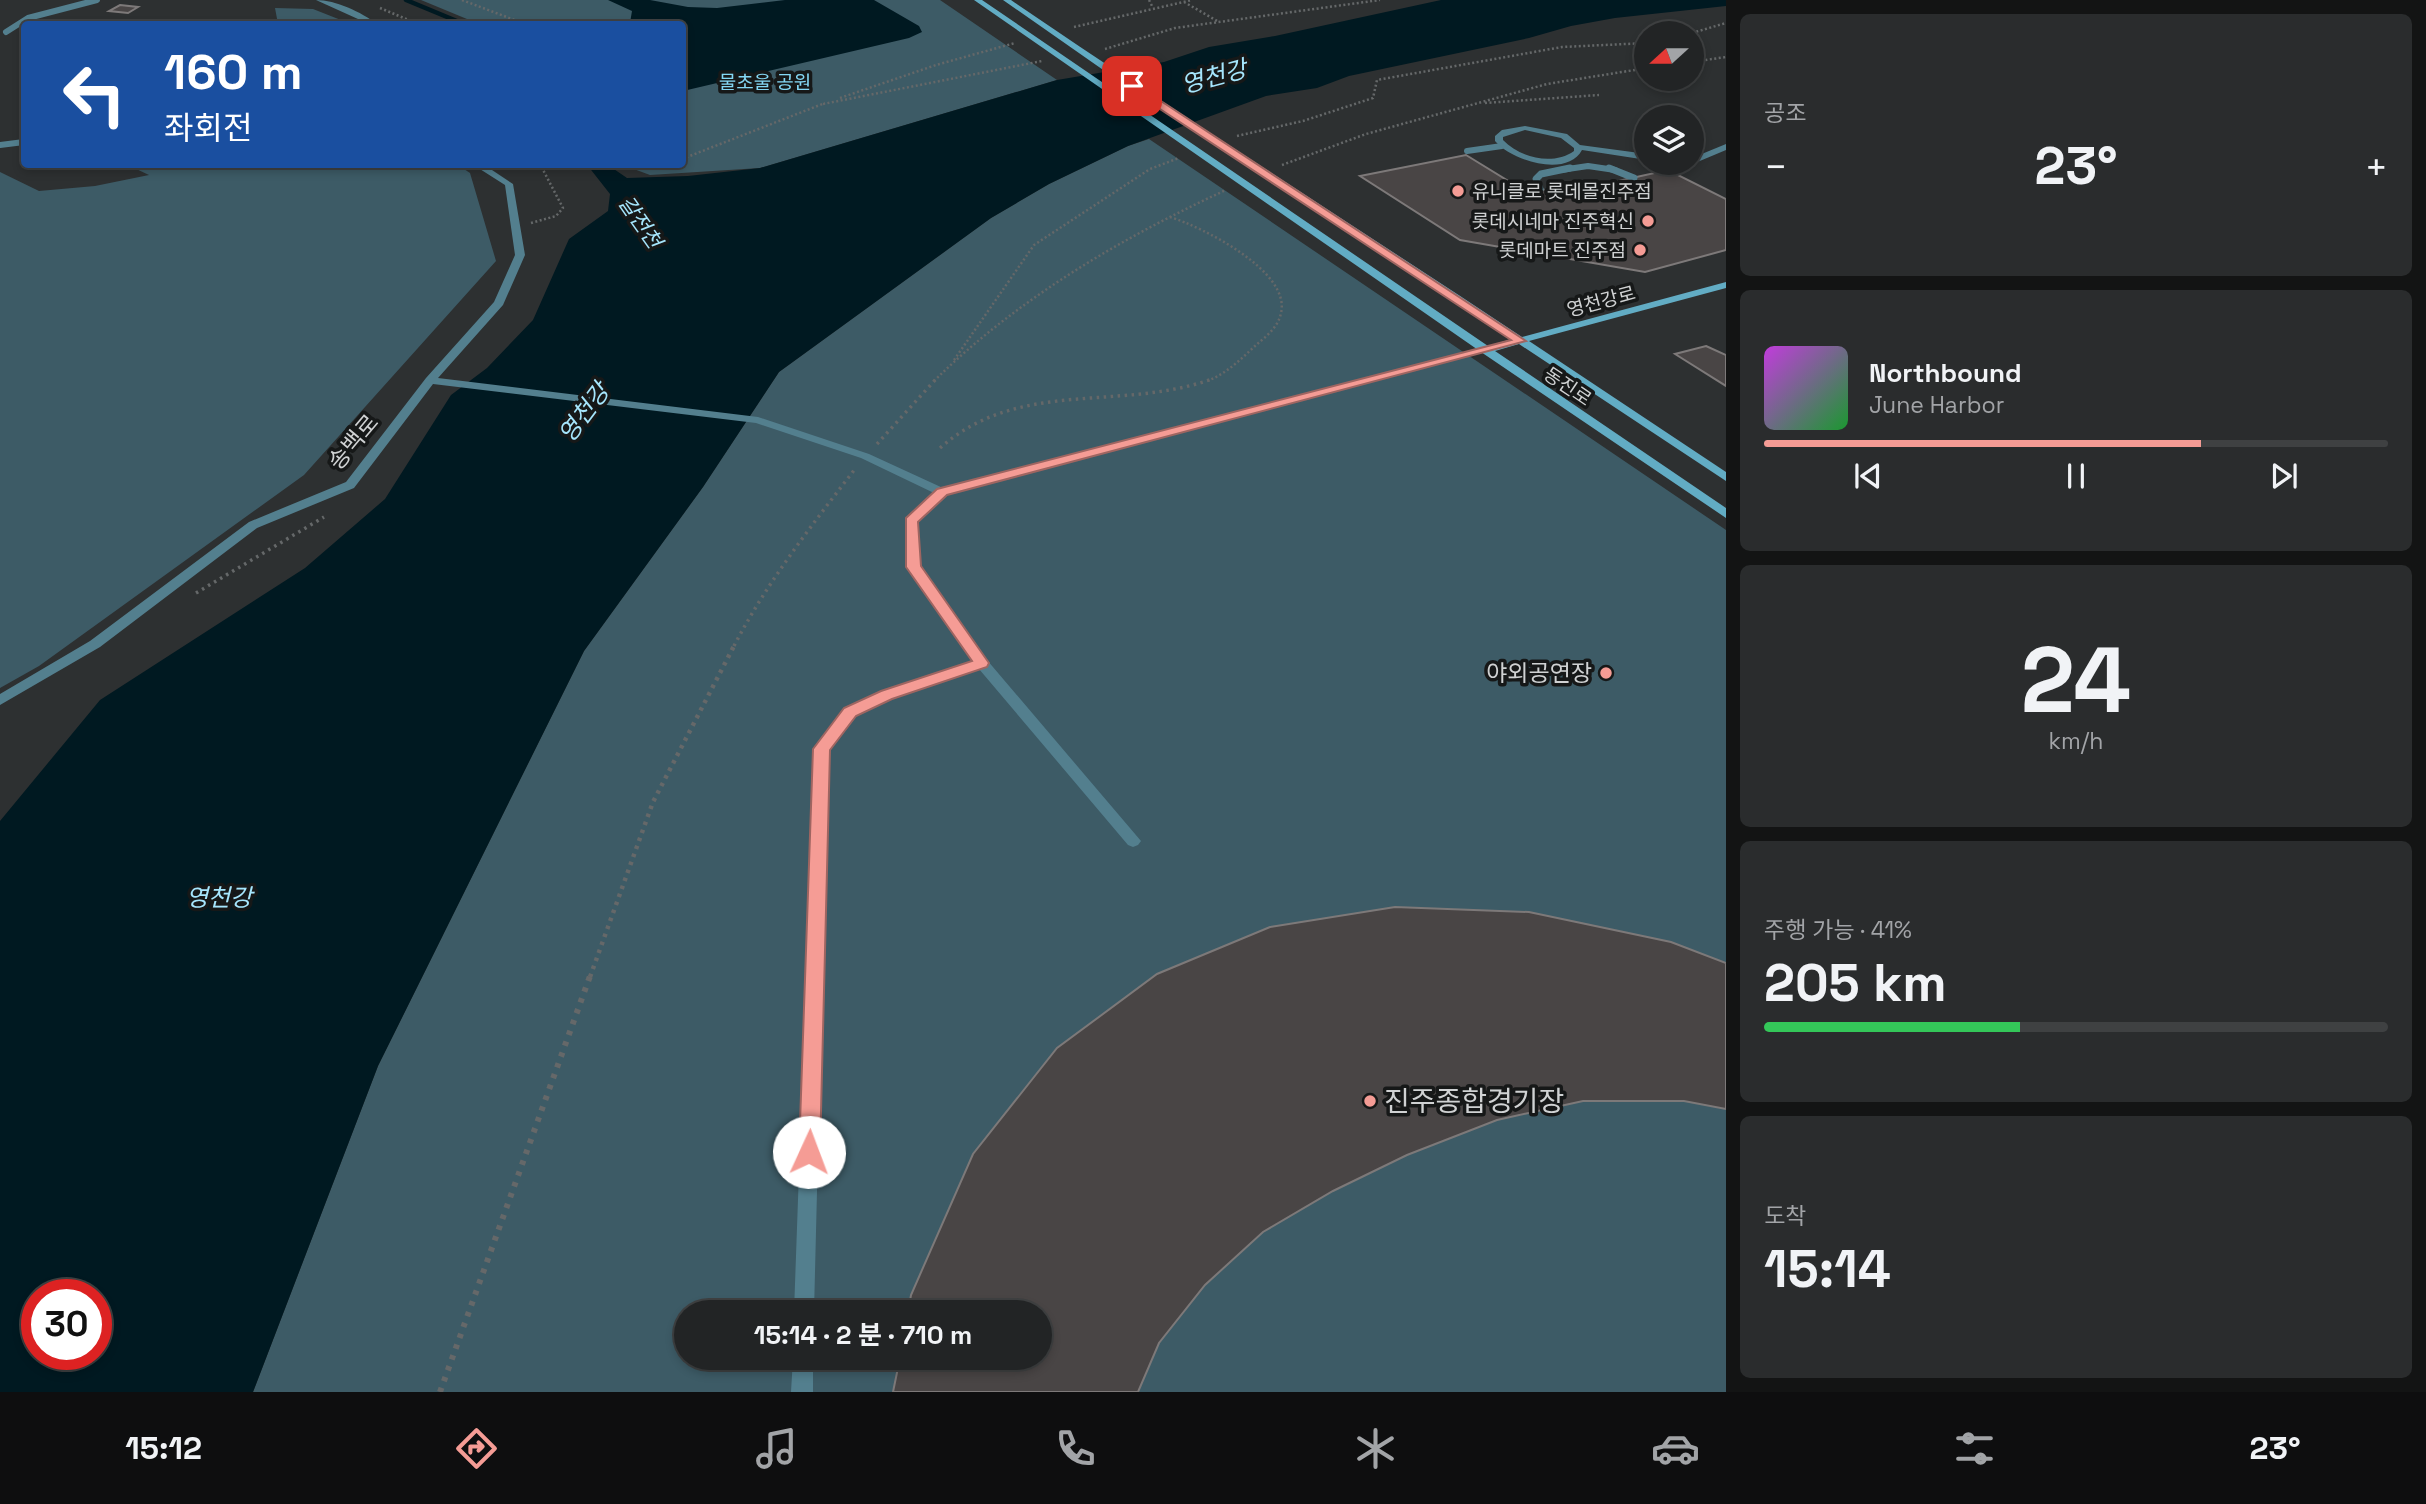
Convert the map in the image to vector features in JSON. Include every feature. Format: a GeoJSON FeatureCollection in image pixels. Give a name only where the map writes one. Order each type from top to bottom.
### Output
{"type":"FeatureCollection","features":[{"type":"Feature","properties":{"kind":"street"},"geometry":{"type":"LineString","coordinates":[[319,0],[368,21]]}},
{"type":"Feature","properties":{"kind":"street"},"geometry":{"type":"LineString","coordinates":[[977,0],[1027,38]]}},
{"type":"Feature","properties":{"kind":"street","name":"동진로"},"geometry":{"type":"LineString","coordinates":[[1006,0],[1152,100],[1276,178],[1726,477]]}},
{"type":"Feature","properties":{"kind":"street","name":"동진로"},"geometry":{"type":"LineString","coordinates":[[1027,38],[1254,189],[1726,514]]}},
{"type":"Feature","properties":{"kind":"street"},"geometry":{"type":"LineString","coordinates":[[1578,147],[1574,156],[1567,159],[1544,160],[1519,155],[1502,146],[1499,136],[1504,132],[1525,128],[1552,132],[1573,141],[1578,147],[1634,155]]}},
{"type":"Feature","properties":{"kind":"street"},"geometry":{"type":"LineString","coordinates":[[1704,156],[1726,147]]}},
{"type":"Feature","properties":{"kind":"street"},"geometry":{"type":"LineString","coordinates":[[1711,154],[1726,161]]}},
{"type":"Feature","properties":{"kind":"street","name":"송백로"},"geometry":{"type":"LineString","coordinates":[[0,700],[95,645],[253,525],[350,485],[430,380],[499,303],[520,255],[509,184],[483,168]]}},
{"type":"Feature","properties":{"kind":"street","name":"영천강로"},"geometry":{"type":"LineString","coordinates":[[1485,350],[1726,285]]}},
{"type":"Feature","properties":{"kind":"street"},"geometry":{"type":"LineString","coordinates":[[1133,841],[982,663],[914,567],[911,521],[942,492],[1485,350]]}},
{"type":"Feature","properties":{"kind":"street"},"geometry":{"type":"LineString","coordinates":[[430,380],[758,420],[865,456],[942,492]]}},
{"type":"Feature","properties":{"kind":"street"},"geometry":{"type":"LineString","coordinates":[[804,1300],[821,749],[850,712],[886,695],[982,663]]}},
{"type":"Feature","properties":{"kind":"street"},"geometry":{"type":"LineString","coordinates":[[802,1392],[803,1370]]}},
{"type":"Feature","properties":{"kind":"lane"},"geometry":{"type":"LineString","coordinates":[[23,21],[97,0]]}},
{"type":"Feature","properties":{"kind":"lane"},"geometry":{"type":"LineString","coordinates":[[6,32],[21,22]]}},
{"type":"Feature","properties":{"kind":"lane"},"geometry":{"type":"LineString","coordinates":[[0,145],[21,142]]}},
{"type":"Feature","properties":{"kind":"lane"},"geometry":{"type":"LineString","coordinates":[[1467,151],[1502,146]]}},
{"type":"Feature","properties":{"kind":"lane"},"geometry":{"type":"LineString","coordinates":[[1544,160],[1548,173]]}},
{"type":"Feature","properties":{"kind":"lane"},"geometry":{"type":"LineString","coordinates":[[1540,189],[1536,179],[1548,173],[1593,164],[1618,169],[1634,178]]}},
{"type":"Feature","properties":{"kind":"path"},"geometry":{"type":"LineString","coordinates":[[462,0],[517,21]]}},
{"type":"Feature","properties":{"kind":"path"},"geometry":{"type":"LineString","coordinates":[[1150,0],[1148,2],[1153,8]]}},
{"type":"Feature","properties":{"kind":"path"},"geometry":{"type":"LineString","coordinates":[[1064,30],[1192,0]]}},
{"type":"Feature","properties":{"kind":"path"},"geometry":{"type":"LineString","coordinates":[[1184,2],[1220,22]]}},
{"type":"Feature","properties":{"kind":"path"},"geometry":{"type":"LineString","coordinates":[[372,5],[411,21]]}},
{"type":"Feature","properties":{"kind":"path"},"geometry":{"type":"LineString","coordinates":[[1704,29],[1726,23]]}},
{"type":"Feature","properties":{"kind":"path"},"geometry":{"type":"LineString","coordinates":[[686,157],[823,104],[936,65],[1027,38]]}},
{"type":"Feature","properties":{"kind":"path"},"geometry":{"type":"LineString","coordinates":[[1236,137],[1303,121],[1373,98],[1377,80],[1562,47],[1634,44]]}},
{"type":"Feature","properties":{"kind":"path"},"geometry":{"type":"LineString","coordinates":[[1704,60],[1726,57]]}},
{"type":"Feature","properties":{"kind":"path"},"geometry":{"type":"LineString","coordinates":[[1475,104],[1600,96]]}},
{"type":"Feature","properties":{"kind":"path"},"geometry":{"type":"LineString","coordinates":[[951,365],[1034,245],[1150,169],[1187,155]]}},
{"type":"Feature","properties":{"kind":"path"},"geometry":{"type":"LineString","coordinates":[[516,227],[556,216],[563,208],[542,168]]}},
{"type":"Feature","properties":{"kind":"path"},"geometry":{"type":"LineString","coordinates":[[940,448],[967,424],[1003,411],[1044,402],[1152,392],[1213,379],[1275,329],[1283,312],[1278,289],[1263,273],[1226,240],[1198,226],[1169,217]]}},
{"type":"Feature","properties":{"kind":"path"},"geometry":{"type":"LineString","coordinates":[[195,594],[324,516]]}},
{"type":"Feature","properties":{"kind":"green space","name":"물초울 공원"},"geometry":{"type":"Polygon","coordinates":[[[421,0],[940,0],[1057,80],[760,168],[650,175],[631,168],[686,168],[686,21],[472,21],[421,0]]]}},
{"type":"Feature","properties":{"kind":"green space"},"geometry":{"type":"Polygon","coordinates":[[[275,8],[313,9],[343,21],[277,21],[275,8]]]}},
{"type":"Feature","properties":{"kind":"green space"},"geometry":{"type":"Polygon","coordinates":[[[1149,139],[1726,530],[1726,1392],[253,1392],[378,1066],[584,651],[703,487],[779,372],[991,218],[1049,184],[1128,146],[1149,139]]]}},
{"type":"Feature","properties":{"kind":"green space"},"geometry":{"type":"Polygon","coordinates":[[[134,168],[462,168],[470,173],[496,261],[304,475],[39,666],[0,688],[0,172],[39,191],[95,186],[149,175],[134,168]]]}},
{"type":"Feature","properties":{"kind":"water"},"geometry":{"type":"Polygon","coordinates":[[[608,0],[650,0],[688,7],[717,8],[785,0],[874,0],[919,26],[922,32],[909,38],[686,90],[686,21],[630,21],[632,11],[608,0]]]}},
{"type":"Feature","properties":{"kind":"water","name":"영천강"},"geometry":{"type":"Polygon","coordinates":[[[1441,0],[1726,0],[1726,6],[1615,18],[1571,26],[1529,38],[1349,76],[1317,88],[1266,96],[1128,146],[1049,184],[991,218],[779,372],[703,487],[584,651],[378,1066],[253,1392],[0,1392],[0,821],[100,700],[305,568],[385,499],[451,395],[487,368],[533,320],[569,239],[608,211],[610,194],[590,168],[612,168],[627,178],[688,176],[760,168],[1057,80],[1164,62],[1209,47],[1275,36],[1441,0]]]}},
{"type":"Feature","properties":{"kind":"building"},"geometry":{"type":"Polygon","coordinates":[[[120,5],[138,7],[128,13],[109,11],[120,5]]]}},
{"type":"Feature","properties":{"kind":"building"},"geometry":{"type":"Polygon","coordinates":[[[1466,155],[1515,185],[1564,193],[1645,175],[1678,175],[1726,199],[1726,250],[1645,272],[1460,240],[1360,176],[1466,155]]]}},
{"type":"Feature","properties":{"kind":"building"},"geometry":{"type":"Polygon","coordinates":[[[1706,346],[1726,355],[1726,386],[1675,354],[1706,346]]]}},
{"type":"Feature","properties":{"kind":"building"},"geometry":{"type":"Polygon","coordinates":[[[1395,907],[1529,912],[1671,942],[1726,963],[1726,1109],[1684,1101],[1583,1101],[1497,1120],[1407,1155],[1333,1191],[1263,1232],[1205,1285],[1159,1343],[1138,1392],[893,1392],[898,1370],[1052,1370],[1052,1300],[910,1300],[973,1154],[1057,1048],[1157,974],[1270,927],[1395,907]]]}},
{"type":"Feature","properties":{"kind":"waterway","name":"갈전천"},"geometry":{"type":"LineString","coordinates":[[406,0],[457,21]]}},
{"type":"Feature","properties":{"kind":"place","name":"유니클로 롯데몰진주점"},"geometry":{"type":"Point","coordinates":[1458,191]}},
{"type":"Feature","properties":{"kind":"place","name":"롯데시네마 진주혁신"},"geometry":{"type":"Point","coordinates":[1648,221]}},
{"type":"Feature","properties":{"kind":"place","name":"롯데마트 진주점"},"geometry":{"type":"Point","coordinates":[1640,250]}},
{"type":"Feature","properties":{"kind":"place","name":"야외공연장"},"geometry":{"type":"Point","coordinates":[1606,673]}},
{"type":"Feature","properties":{"kind":"place","name":"진주종합경기장"},"geometry":{"type":"Point","coordinates":[1370,1101]}},
{"type":"Feature","properties":{"kind":"route"},"geometry":{"type":"LineString","coordinates":[[809,1152],[821,749],[850,712],[886,695],[982,663],[914,567],[911,521],[942,492],[1520,341],[1276,178],[1132,86]]}}]}
